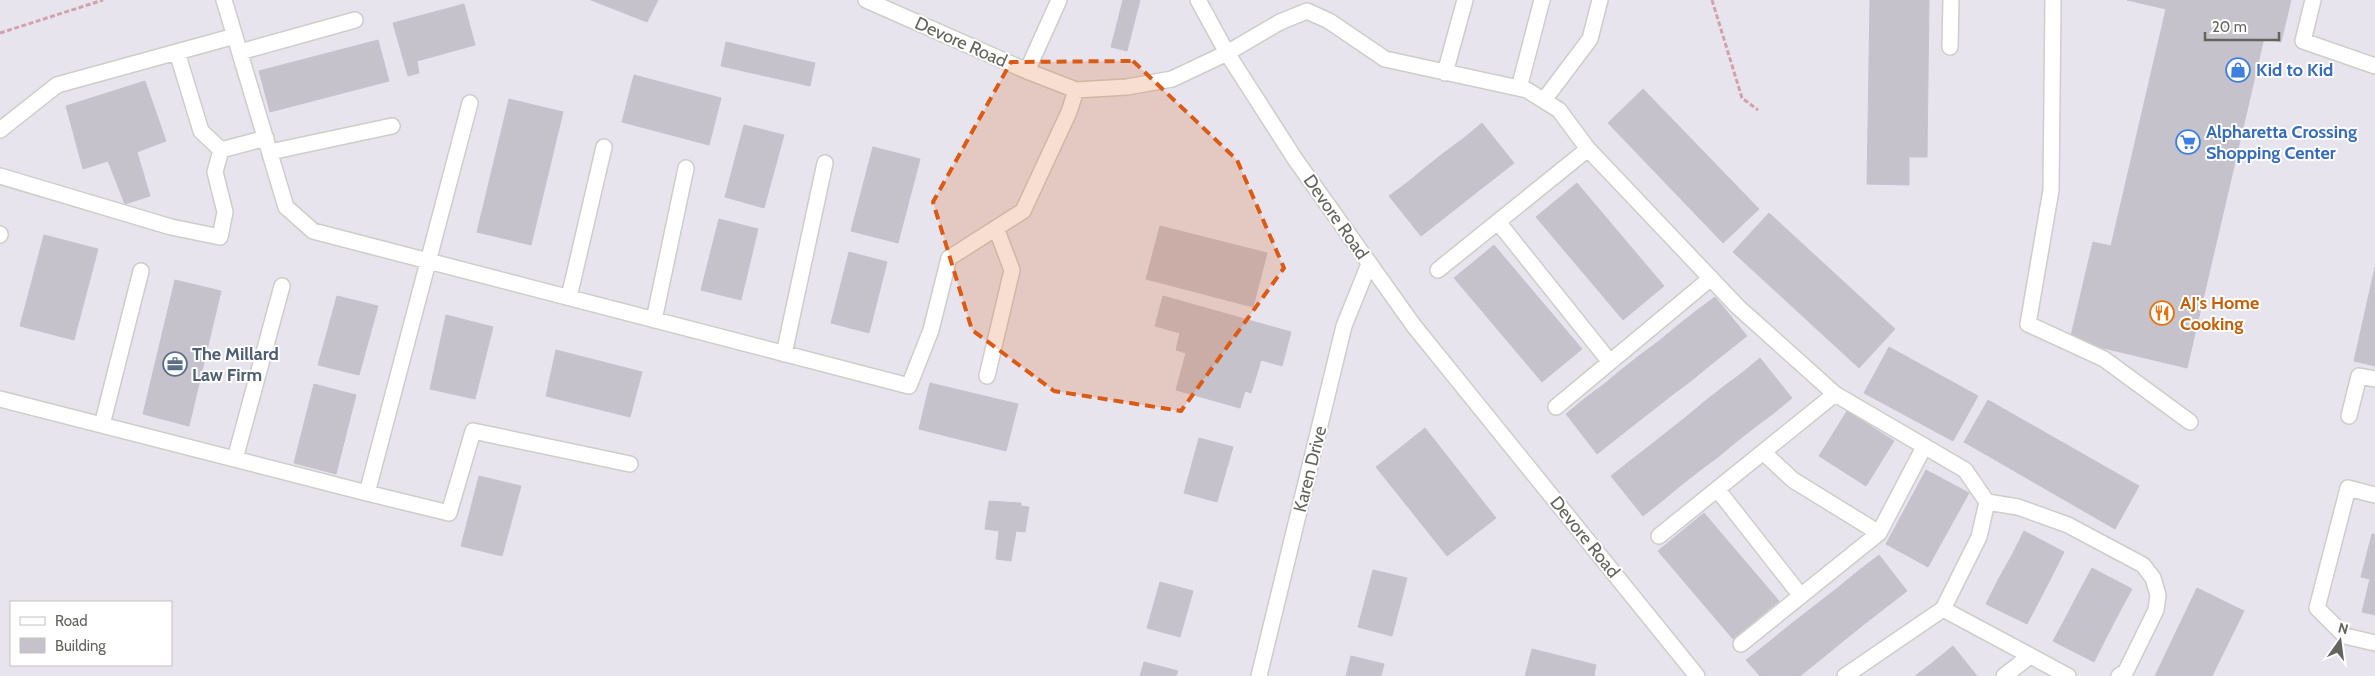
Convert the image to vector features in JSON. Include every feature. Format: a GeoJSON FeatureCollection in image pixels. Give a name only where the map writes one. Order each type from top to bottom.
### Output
{"type":"FeatureCollection","features":[{"type":"Feature","properties":{"kind":"street"},"geometry":{"type":"LineString","coordinates":[[224,0],[286,207],[313,231],[909,386],[931,330],[949,258],[1022,211],[1069,112],[1076,90]]}},
{"type":"Feature","properties":{"kind":"street","name":"Devore Road"},"geometry":{"type":"LineString","coordinates":[[866,0],[1027,71],[1076,90],[1127,87],[1172,79],[1227,53],[1295,159],[1414,326],[1697,676]]}},
{"type":"Feature","properties":{"kind":"street"},"geometry":{"type":"LineString","coordinates":[[1198,0],[1227,53],[1308,6],[1385,59],[1526,90],[1559,110],[1588,149],[1738,307],[1835,394],[1965,470],[1987,502],[2018,507],[2068,524],[2143,565],[2153,578],[2158,595],[2156,610],[2126,671],[2120,676]]}},
{"type":"Feature","properties":{"kind":"street"},"geometry":{"type":"LineString","coordinates":[[1445,73],[1465,0]]}},
{"type":"Feature","properties":{"kind":"street"},"geometry":{"type":"LineString","coordinates":[[1519,88],[1542,0]]}},
{"type":"Feature","properties":{"kind":"street"},"geometry":{"type":"LineString","coordinates":[[1544,100],[1590,39],[1600,0]]}},
{"type":"Feature","properties":{"kind":"street"},"geometry":{"type":"LineString","coordinates":[[1950,47],[1951,0]]}},
{"type":"Feature","properties":{"kind":"street"},"geometry":{"type":"LineString","coordinates":[[2053,0],[2051,190],[2028,324],[2104,359],[2190,422]]}},
{"type":"Feature","properties":{"kind":"street"},"geometry":{"type":"LineString","coordinates":[[2313,0],[2303,41],[2375,66]]}},
{"type":"Feature","properties":{"kind":"street"},"geometry":{"type":"LineString","coordinates":[[1027,71],[1054,2]]}},
{"type":"Feature","properties":{"kind":"street"},"geometry":{"type":"LineString","coordinates":[[240,52],[355,20]]}},
{"type":"Feature","properties":{"kind":"street"},"geometry":{"type":"LineString","coordinates":[[0,130],[57,85],[235,36]]}},
{"type":"Feature","properties":{"kind":"street"},"geometry":{"type":"LineString","coordinates":[[177,52],[201,131],[220,150]]}},
{"type":"Feature","properties":{"kind":"street"},"geometry":{"type":"LineString","coordinates":[[367,493],[470,102]]}},
{"type":"Feature","properties":{"kind":"street"},"geometry":{"type":"LineString","coordinates":[[220,150],[268,145],[392,126]]}},
{"type":"Feature","properties":{"kind":"street"},"geometry":{"type":"LineString","coordinates":[[569,297],[604,147]]}},
{"type":"Feature","properties":{"kind":"street"},"geometry":{"type":"LineString","coordinates":[[1438,270],[1588,149]]}},
{"type":"Feature","properties":{"kind":"street"},"geometry":{"type":"LineString","coordinates":[[0,176],[171,227],[220,237],[225,212],[215,172],[220,150]]}},
{"type":"Feature","properties":{"kind":"street"},"geometry":{"type":"LineString","coordinates":[[784,354],[825,163]]}},
{"type":"Feature","properties":{"kind":"street"},"geometry":{"type":"LineString","coordinates":[[654,320],[686,168]]}},
{"type":"Feature","properties":{"kind":"street"},"geometry":{"type":"LineString","coordinates":[[1498,222],[1610,362]]}},
{"type":"Feature","properties":{"kind":"street"},"geometry":{"type":"LineString","coordinates":[[987,376],[1012,270],[996,228]]}},
{"type":"Feature","properties":{"kind":"street","name":"Karen Drive"},"geometry":{"type":"LineString","coordinates":[[1259,676],[1344,326],[1369,264]]}},
{"type":"Feature","properties":{"kind":"street"},"geometry":{"type":"LineString","coordinates":[[102,425],[141,270]]}},
{"type":"Feature","properties":{"kind":"street"},"geometry":{"type":"LineString","coordinates":[[1556,407],[1711,278]]}},
{"type":"Feature","properties":{"kind":"street"},"geometry":{"type":"LineString","coordinates":[[236,459],[282,286]]}},
{"type":"Feature","properties":{"kind":"street"},"geometry":{"type":"LineString","coordinates":[[2349,416],[2358,376],[2375,379]]}},
{"type":"Feature","properties":{"kind":"street"},"geometry":{"type":"LineString","coordinates":[[1659,536],[1835,394]]}},
{"type":"Feature","properties":{"kind":"street"},"geometry":{"type":"LineString","coordinates":[[0,399],[449,513],[473,431],[630,464]]}},
{"type":"Feature","properties":{"kind":"street"},"geometry":{"type":"LineString","coordinates":[[1741,644],[1879,533],[1924,447]]}},
{"type":"Feature","properties":{"kind":"street"},"geometry":{"type":"LineString","coordinates":[[1763,452],[1793,480],[1879,533]]}},
{"type":"Feature","properties":{"kind":"street"},"geometry":{"type":"LineString","coordinates":[[2375,495],[2348,488],[2318,608],[2345,636],[2375,643]]}},
{"type":"Feature","properties":{"kind":"street"},"geometry":{"type":"LineString","coordinates":[[1717,489],[1800,596]]}},
{"type":"Feature","properties":{"kind":"street"},"geometry":{"type":"LineString","coordinates":[[1845,676],[1942,609],[1979,537],[1987,502]]}},
{"type":"Feature","properties":{"kind":"street"},"geometry":{"type":"LineString","coordinates":[[1942,609],[2068,676]]}},
{"type":"Feature","properties":{"kind":"street"},"geometry":{"type":"LineString","coordinates":[[2004,676],[2030,656]]}},
{"type":"Feature","properties":{"kind":"path"},"geometry":{"type":"LineString","coordinates":[[0,33],[103,0]]}},
{"type":"Feature","properties":{"kind":"path"},"geometry":{"type":"LineString","coordinates":[[1712,0],[1742,98],[1758,110]]}},
{"type":"Feature","properties":{"kind":"highlighted area"},"geometry":{"type":"Polygon","coordinates":[[[1133,61],[1237,160],[1284,268],[1181,411],[1054,391],[972,330],[933,202],[1011,62],[1133,61]]]}},
{"type":"Feature","properties":{"kind":"building"},"geometry":{"type":"Polygon","coordinates":[[[591,0],[658,0],[647,22],[591,0]]]}},
{"type":"Feature","properties":{"kind":"building"},"geometry":{"type":"Polygon","coordinates":[[[1123,0],[1140,0],[1127,51],[1111,47],[1123,0]]]}},
{"type":"Feature","properties":{"kind":"building"},"geometry":{"type":"Polygon","coordinates":[[[1870,0],[1929,0],[1927,157],[1909,157],[1909,185],[1867,184],[1870,0]]]}},
{"type":"Feature","properties":{"kind":"building","name":"Alpharetta Crossing Shopping Center"},"geometry":{"type":"Polygon","coordinates":[[[2127,0],[2291,0],[2281,42],[2264,38],[2187,368],[2070,340],[2093,242],[2111,246],[2166,9],[2127,0]]]}},
{"type":"Feature","properties":{"kind":"building"},"geometry":{"type":"Polygon","coordinates":[[[464,4],[475,45],[417,61],[419,73],[408,76],[393,23],[464,4]]]}},
{"type":"Feature","properties":{"kind":"building"},"geometry":{"type":"Polygon","coordinates":[[[378,40],[389,81],[270,112],[259,71],[378,40]]]}},
{"type":"Feature","properties":{"kind":"building"},"geometry":{"type":"Polygon","coordinates":[[[726,42],[815,63],[810,86],[721,66],[726,42]]]}},
{"type":"Feature","properties":{"kind":"building"},"geometry":{"type":"Polygon","coordinates":[[[634,75],[721,98],[709,145],[622,122],[634,75]]]}},
{"type":"Feature","properties":{"kind":"building"},"geometry":{"type":"Polygon","coordinates":[[[145,81],[166,141],[137,152],[150,196],[125,204],[108,161],[83,169],[66,106],[145,81]]]}},
{"type":"Feature","properties":{"kind":"building"},"geometry":{"type":"Polygon","coordinates":[[[1643,89],[1759,209],[1723,243],[1608,123],[1643,89]]]}},
{"type":"Feature","properties":{"kind":"building"},"geometry":{"type":"Polygon","coordinates":[[[509,99],[563,112],[531,245],[477,232],[509,99]]]}},
{"type":"Feature","properties":{"kind":"building"},"geometry":{"type":"Polygon","coordinates":[[[1482,123],[1514,163],[1495,178],[1464,138],[1482,123]]]}},
{"type":"Feature","properties":{"kind":"building"},"geometry":{"type":"Polygon","coordinates":[[[744,125],[784,135],[764,208],[725,197],[744,125]]]}},
{"type":"Feature","properties":{"kind":"building"},"geometry":{"type":"Polygon","coordinates":[[[1464,138],[1495,178],[1477,192],[1445,152],[1464,138]]]}},
{"type":"Feature","properties":{"kind":"building"},"geometry":{"type":"Polygon","coordinates":[[[873,147],[920,159],[898,243],[851,231],[873,147]]]}},
{"type":"Feature","properties":{"kind":"building"},"geometry":{"type":"Polygon","coordinates":[[[1445,152],[1477,192],[1458,207],[1426,167],[1445,152]]]}},
{"type":"Feature","properties":{"kind":"building"},"geometry":{"type":"Polygon","coordinates":[[[1426,167],[1458,207],[1439,222],[1408,182],[1426,167]]]}},
{"type":"Feature","properties":{"kind":"building"},"geometry":{"type":"Polygon","coordinates":[[[1408,182],[1439,222],[1421,236],[1389,196],[1408,182]]]}},
{"type":"Feature","properties":{"kind":"building"},"geometry":{"type":"Polygon","coordinates":[[[1577,183],[1664,286],[1623,320],[1536,217],[1577,183]]]}},
{"type":"Feature","properties":{"kind":"building"},"geometry":{"type":"Polygon","coordinates":[[[1769,213],[1895,329],[1859,368],[1733,252],[1769,213]]]}},
{"type":"Feature","properties":{"kind":"building"},"geometry":{"type":"Polygon","coordinates":[[[719,219],[758,229],[741,300],[701,290],[719,219]]]}},
{"type":"Feature","properties":{"kind":"building"},"geometry":{"type":"Polygon","coordinates":[[[1160,226],[1267,253],[1253,307],[1146,279],[1160,226]]]}},
{"type":"Feature","properties":{"kind":"building"},"geometry":{"type":"Polygon","coordinates":[[[44,235],[98,249],[74,340],[20,326],[44,235]]]}},
{"type":"Feature","properties":{"kind":"building"},"geometry":{"type":"Polygon","coordinates":[[[1494,245],[1582,349],[1542,382],[1454,278],[1494,245]]]}},
{"type":"Feature","properties":{"kind":"building"},"geometry":{"type":"Polygon","coordinates":[[[849,252],[887,262],[869,333],[831,323],[849,252]]]}},
{"type":"Feature","properties":{"kind":"building"},"geometry":{"type":"Polygon","coordinates":[[[2375,267],[2375,366],[2354,361],[2375,267]]]}},
{"type":"Feature","properties":{"kind":"building"},"geometry":{"type":"Polygon","coordinates":[[[175,280],[221,291],[189,426],[143,414],[175,280]]]}},
{"type":"Feature","properties":{"kind":"building"},"geometry":{"type":"Polygon","coordinates":[[[337,296],[378,306],[359,375],[318,365],[337,296]]]}},
{"type":"Feature","properties":{"kind":"building"},"geometry":{"type":"Polygon","coordinates":[[[1163,296],[1291,332],[1282,366],[1261,360],[1251,393],[1245,391],[1240,408],[1176,390],[1186,353],[1176,350],[1180,333],[1155,326],[1163,296]]]}},
{"type":"Feature","properties":{"kind":"building"},"geometry":{"type":"Polygon","coordinates":[[[1715,297],[1747,336],[1728,351],[1696,311],[1715,297]]]}},
{"type":"Feature","properties":{"kind":"building"},"geometry":{"type":"Polygon","coordinates":[[[1696,311],[1728,351],[1709,366],[1677,326],[1696,311]]]}},
{"type":"Feature","properties":{"kind":"building"},"geometry":{"type":"Polygon","coordinates":[[[446,315],[493,327],[475,399],[430,389],[446,315]]]}},
{"type":"Feature","properties":{"kind":"building"},"geometry":{"type":"Polygon","coordinates":[[[1677,326],[1709,366],[1691,381],[1659,341],[1677,326]]]}},
{"type":"Feature","properties":{"kind":"building"},"geometry":{"type":"Polygon","coordinates":[[[1659,341],[1691,381],[1672,395],[1640,355],[1659,341]]]}},
{"type":"Feature","properties":{"kind":"building"},"geometry":{"type":"Polygon","coordinates":[[[1889,347],[1978,396],[1953,441],[1864,393],[1889,347]]]}},
{"type":"Feature","properties":{"kind":"building"},"geometry":{"type":"Polygon","coordinates":[[[556,350],[642,372],[630,417],[546,396],[556,350]]]}},
{"type":"Feature","properties":{"kind":"building"},"geometry":{"type":"Polygon","coordinates":[[[1640,355],[1672,395],[1653,410],[1621,370],[1640,355]]]}},
{"type":"Feature","properties":{"kind":"building"},"geometry":{"type":"Polygon","coordinates":[[[1760,358],[1792,398],[1774,413],[1742,373],[1760,358]]]}},
{"type":"Feature","properties":{"kind":"building"},"geometry":{"type":"Polygon","coordinates":[[[1621,370],[1653,410],[1635,424],[1603,385],[1621,370]]]}},
{"type":"Feature","properties":{"kind":"building"},"geometry":{"type":"Polygon","coordinates":[[[1742,373],[1774,413],[1755,427],[1723,387],[1742,373]]]}},
{"type":"Feature","properties":{"kind":"building"},"geometry":{"type":"Polygon","coordinates":[[[930,383],[1018,404],[1006,451],[919,429],[930,383]]]}},
{"type":"Feature","properties":{"kind":"building"},"geometry":{"type":"Polygon","coordinates":[[[314,384],[356,395],[336,474],[294,463],[314,384]]]}},
{"type":"Feature","properties":{"kind":"building"},"geometry":{"type":"Polygon","coordinates":[[[1603,385],[1635,424],[1616,439],[1584,399],[1603,385]]]}},
{"type":"Feature","properties":{"kind":"building"},"geometry":{"type":"Polygon","coordinates":[[[1723,387],[1755,427],[1736,442],[1704,402],[1723,387]]]}},
{"type":"Feature","properties":{"kind":"building"},"geometry":{"type":"Polygon","coordinates":[[[1584,399],[1616,439],[1597,454],[1566,414],[1584,399]]]}},
{"type":"Feature","properties":{"kind":"building"},"geometry":{"type":"Polygon","coordinates":[[[1988,400],[2139,486],[2115,529],[1964,442],[1988,400]]]}},
{"type":"Feature","properties":{"kind":"building"},"geometry":{"type":"Polygon","coordinates":[[[1704,402],[1736,442],[1718,457],[1686,417],[1704,402]]]}},
{"type":"Feature","properties":{"kind":"building"},"geometry":{"type":"Polygon","coordinates":[[[1847,411],[1894,441],[1866,486],[1819,456],[1847,411]]]}},
{"type":"Feature","properties":{"kind":"building"},"geometry":{"type":"Polygon","coordinates":[[[1686,417],[1718,457],[1699,471],[1667,432],[1686,417]]]}},
{"type":"Feature","properties":{"kind":"building"},"geometry":{"type":"Polygon","coordinates":[[[1425,428],[1496,518],[1447,556],[1376,467],[1425,428]]]}},
{"type":"Feature","properties":{"kind":"building"},"geometry":{"type":"Polygon","coordinates":[[[1667,432],[1699,471],[1680,486],[1648,447],[1667,432]]]}},
{"type":"Feature","properties":{"kind":"building"},"geometry":{"type":"Polygon","coordinates":[[[1199,438],[1233,447],[1217,502],[1184,493],[1199,438]]]}},
{"type":"Feature","properties":{"kind":"building"},"geometry":{"type":"Polygon","coordinates":[[[1648,447],[1680,486],[1662,501],[1630,461],[1648,447]]]}},
{"type":"Feature","properties":{"kind":"building"},"geometry":{"type":"Polygon","coordinates":[[[1630,461],[1662,501],[1643,516],[1611,476],[1630,461]]]}},
{"type":"Feature","properties":{"kind":"building"},"geometry":{"type":"Polygon","coordinates":[[[1926,470],[1969,493],[1928,567],[1886,544],[1926,470]]]}},
{"type":"Feature","properties":{"kind":"building"},"geometry":{"type":"Polygon","coordinates":[[[479,476],[521,486],[502,556],[461,546],[479,476]]]}},
{"type":"Feature","properties":{"kind":"building"},"geometry":{"type":"Polygon","coordinates":[[[989,501],[1021,503],[1021,506],[1029,507],[1025,532],[1016,531],[1011,561],[996,559],[999,531],[985,529],[989,501]]]}},
{"type":"Feature","properties":{"kind":"building"},"geometry":{"type":"Polygon","coordinates":[[[1704,513],[1779,601],[1733,639],[1658,551],[1704,513]]]}},
{"type":"Feature","properties":{"kind":"building"},"geometry":{"type":"Polygon","coordinates":[[[2024,531],[2064,552],[2052,576],[2012,555],[2024,531]]]}},
{"type":"Feature","properties":{"kind":"building"},"geometry":{"type":"Polygon","coordinates":[[[2372,534],[2375,535],[2375,615],[2362,612],[2370,579],[2361,577],[2372,534]]]}},
{"type":"Feature","properties":{"kind":"building"},"geometry":{"type":"Polygon","coordinates":[[[1879,555],[1907,591],[1885,608],[1857,572],[1879,555]]]}},
{"type":"Feature","properties":{"kind":"building"},"geometry":{"type":"Polygon","coordinates":[[[2012,555],[2052,576],[2039,601],[1998,580],[2012,555]]]}},
{"type":"Feature","properties":{"kind":"building"},"geometry":{"type":"Polygon","coordinates":[[[2092,568],[2132,589],[2119,613],[2079,592],[2092,568]]]}},
{"type":"Feature","properties":{"kind":"building"},"geometry":{"type":"Polygon","coordinates":[[[1373,570],[1407,578],[1392,636],[1358,627],[1373,570]]]}},
{"type":"Feature","properties":{"kind":"building"},"geometry":{"type":"Polygon","coordinates":[[[1857,572],[1885,608],[1863,625],[1835,590],[1857,572]]]}},
{"type":"Feature","properties":{"kind":"building"},"geometry":{"type":"Polygon","coordinates":[[[1998,580],[2039,601],[2027,624],[1986,604],[1998,580]]]}},
{"type":"Feature","properties":{"kind":"building"},"geometry":{"type":"Polygon","coordinates":[[[1160,582],[1193,591],[1180,637],[1147,628],[1160,582]]]}},
{"type":"Feature","properties":{"kind":"building"},"geometry":{"type":"Polygon","coordinates":[[[2197,588],[2244,611],[2212,676],[2155,676],[2197,588]]]}},
{"type":"Feature","properties":{"kind":"building"},"geometry":{"type":"Polygon","coordinates":[[[1835,590],[1863,625],[1842,642],[1813,607],[1835,590]]]}},
{"type":"Feature","properties":{"kind":"building"},"geometry":{"type":"Polygon","coordinates":[[[2079,592],[2119,613],[2106,638],[2066,617],[2079,592]]]}},
{"type":"Feature","properties":{"kind":"building"},"geometry":{"type":"Polygon","coordinates":[[[1813,607],[1842,642],[1820,660],[1791,624],[1813,607]]]}},
{"type":"Feature","properties":{"kind":"building"},"geometry":{"type":"Polygon","coordinates":[[[2066,617],[2106,638],[2094,662],[2053,641],[2066,617]]]}},
{"type":"Feature","properties":{"kind":"building"},"geometry":{"type":"Polygon","coordinates":[[[1791,624],[1820,660],[1800,676],[1796,676],[1769,642],[1791,624]]]}},
{"type":"Feature","properties":{"kind":"building"},"geometry":{"type":"Polygon","coordinates":[[[1769,642],[1796,676],[1760,676],[1746,660],[1769,642]]]}},
{"type":"Feature","properties":{"kind":"building"},"geometry":{"type":"Polygon","coordinates":[[[1953,646],[1977,676],[1942,676],[1932,663],[1953,646]]]}},
{"type":"Feature","properties":{"kind":"building"},"geometry":{"type":"Polygon","coordinates":[[[1532,649],[1596,665],[1594,676],[1525,676],[1532,649]]]}},
{"type":"Feature","properties":{"kind":"building"},"geometry":{"type":"Polygon","coordinates":[[[1351,656],[1384,664],[1381,676],[1346,676],[1351,656]]]}},
{"type":"Feature","properties":{"kind":"building"},"geometry":{"type":"Polygon","coordinates":[[[1144,662],[1178,671],[1176,676],[1140,676],[1144,662]]]}},
{"type":"Feature","properties":{"kind":"building"},"geometry":{"type":"Polygon","coordinates":[[[1932,663],[1942,676],[1915,676],[1932,663]]]}},
{"type":"Feature","properties":{"kind":"place","name":"Kid to Kid"},"geometry":{"type":"Point","coordinates":[2238,70]}},
{"type":"Feature","properties":{"kind":"place","name":"Alpharetta Crossing Shopping Center"},"geometry":{"type":"Point","coordinates":[2188,142]}},
{"type":"Feature","properties":{"kind":"place","name":"AJ's Home Cooking"},"geometry":{"type":"Point","coordinates":[2162,313]}},
{"type":"Feature","properties":{"kind":"place","name":"The Millard Law Firm"},"geometry":{"type":"Point","coordinates":[175,364]}}]}
